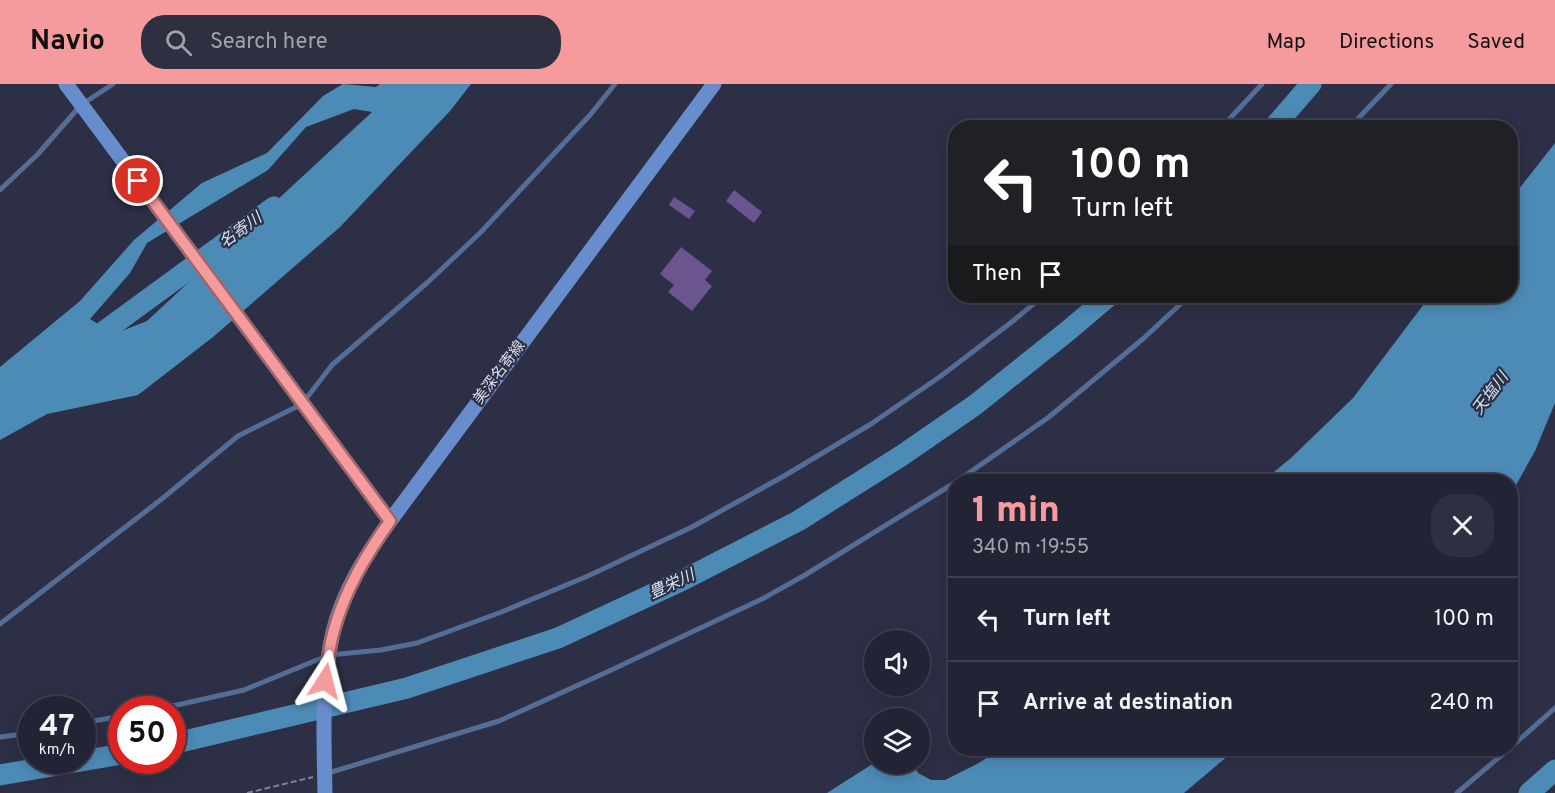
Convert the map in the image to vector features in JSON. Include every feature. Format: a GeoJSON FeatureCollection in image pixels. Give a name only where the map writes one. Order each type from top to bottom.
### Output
{"type":"FeatureCollection","features":[{"type":"Feature","properties":{"kind":"main road"},"geometry":{"type":"LineString","coordinates":[[66,84],[390,521]]}},
{"type":"Feature","properties":{"kind":"main road","name":"美深名寄線"},"geometry":{"type":"LineString","coordinates":[[325,780],[325,681],[333,631],[342,604],[369,552],[714,84]]}},
{"type":"Feature","properties":{"kind":"lane"},"geometry":{"type":"LineString","coordinates":[[0,190],[38,154],[81,105],[113,84]]}},
{"type":"Feature","properties":{"kind":"lane"},"geometry":{"type":"LineString","coordinates":[[0,624],[163,498],[238,436],[302,404],[332,365],[428,282],[480,233],[590,115],[615,84]]}},
{"type":"Feature","properties":{"kind":"lane"},"geometry":{"type":"LineString","coordinates":[[1228,120],[1262,84]]}},
{"type":"Feature","properties":{"kind":"lane"},"geometry":{"type":"LineString","coordinates":[[1357,120],[1391,84]]}},
{"type":"Feature","properties":{"kind":"lane"},"geometry":{"type":"LineString","coordinates":[[186,703],[244,690],[329,655],[381,650],[417,643],[499,613],[588,576],[692,527],[871,424],[941,376],[1035,303]]}},
{"type":"Feature","properties":{"kind":"lane"},"geometry":{"type":"LineString","coordinates":[[967,474],[1049,417],[1182,303]]}},
{"type":"Feature","properties":{"kind":"lane"},"geometry":{"type":"LineString","coordinates":[[325,780],[499,721],[607,672],[762,599],[948,487]]}},
{"type":"Feature","properties":{"kind":"lane"},"geometry":{"type":"LineString","coordinates":[[1518,741],[1555,708]]}},
{"type":"Feature","properties":{"kind":"lane"},"geometry":{"type":"LineString","coordinates":[[0,737],[18,735]]}},
{"type":"Feature","properties":{"kind":"lane"},"geometry":{"type":"LineString","coordinates":[[1457,793],[1501,756]]}},
{"type":"Feature","properties":{"kind":"path"},"geometry":{"type":"LineString","coordinates":[[247,793],[325,780]]}},
{"type":"Feature","properties":{"kind":"water"},"geometry":{"type":"Polygon","coordinates":[[[343,84],[376,87],[380,84],[471,84],[450,111],[340,227],[213,337],[138,395],[47,414],[0,440],[0,367],[80,301],[134,240],[202,183],[267,153],[323,96],[343,84]],[[354,109],[306,127],[268,170],[147,243],[130,273],[90,319],[114,334],[147,321],[372,112],[354,109]]]}},
{"type":"Feature","properties":{"kind":"water","name":"天塩川"},"geometry":{"type":"Polygon","coordinates":[[[1555,143],[1555,403],[1535,451],[1518,481],[1518,474],[1272,474],[1353,398],[1425,303],[1518,303],[1518,190],[1555,143]]]}},
{"type":"Feature","properties":{"kind":"water"},"geometry":{"type":"Polygon","coordinates":[[[990,756],[1228,756],[1184,793],[827,793],[864,769],[864,774],[920,774],[931,780],[945,780],[990,756]]]}},
{"type":"Feature","properties":{"kind":"building"},"geometry":{"type":"Polygon","coordinates":[[[734,190],[762,212],[754,223],[726,201],[734,190]]]}},
{"type":"Feature","properties":{"kind":"building"},"geometry":{"type":"Polygon","coordinates":[[[674,197],[695,211],[689,219],[669,205],[674,197]]]}},
{"type":"Feature","properties":{"kind":"building"},"geometry":{"type":"Polygon","coordinates":[[[681,247],[712,271],[705,280],[712,286],[692,311],[668,292],[674,285],[660,274],[681,247]]]}},
{"type":"Feature","properties":{"kind":"waterway","name":"豊栄川"},"geometry":{"type":"LineString","coordinates":[[1280,120],[1311,84]]}},
{"type":"Feature","properties":{"kind":"waterway","name":"名寄川"},"geometry":{"type":"LineString","coordinates":[[84,346],[274,207]]}},
{"type":"Feature","properties":{"kind":"waterway","name":"豊栄川"},"geometry":{"type":"LineString","coordinates":[[186,741],[407,688],[558,638],[685,579],[798,521],[901,456],[975,405],[1101,303]]}},
{"type":"Feature","properties":{"kind":"waterway","name":"豊栄川"},"geometry":{"type":"LineString","coordinates":[[0,775],[108,756]]}},
{"type":"Feature","properties":{"kind":"waterway"},"geometry":{"type":"LineString","coordinates":[[1529,793],[1555,770]]}},
{"type":"Feature","properties":{"kind":"route"},"geometry":{"type":"LineString","coordinates":[[138,181],[390,521],[369,552],[342,604],[333,631],[325,681]]}}]}
